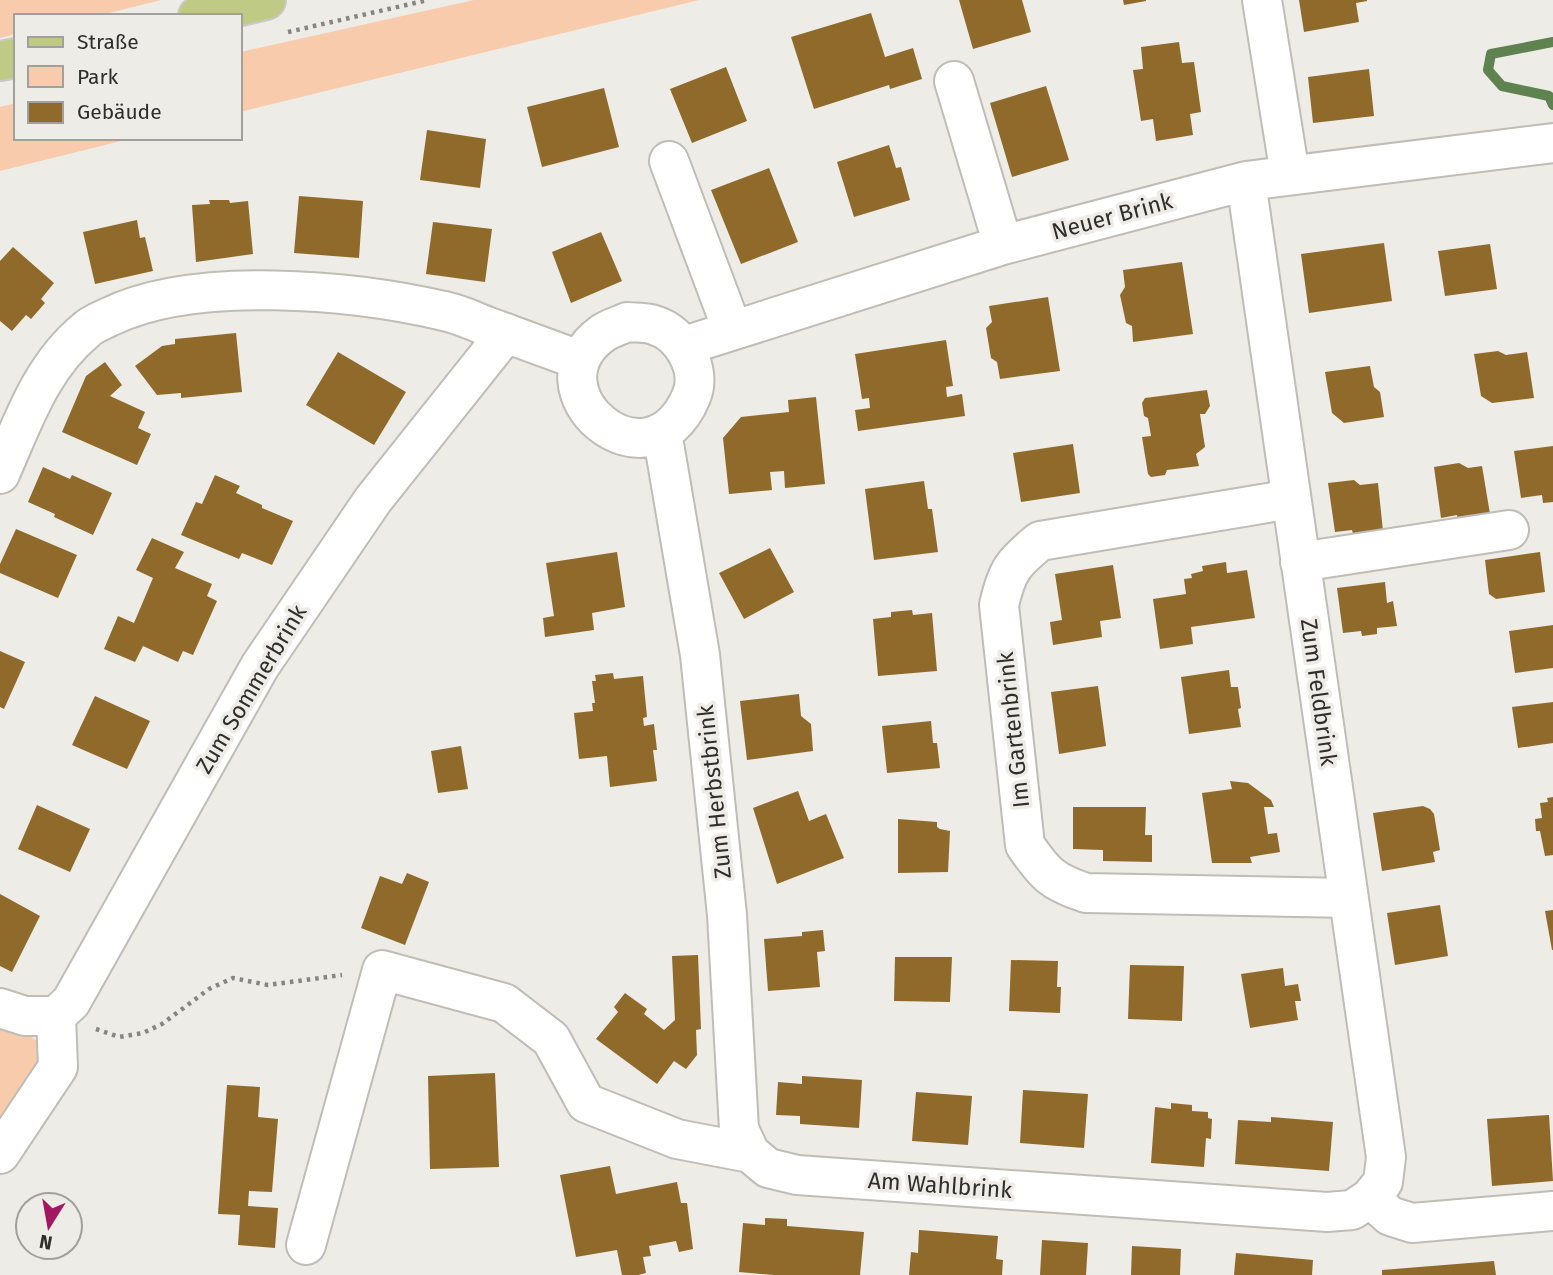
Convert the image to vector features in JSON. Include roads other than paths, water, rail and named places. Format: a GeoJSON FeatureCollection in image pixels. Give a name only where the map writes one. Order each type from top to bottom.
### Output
{"type":"FeatureCollection","features":[{"type":"Feature","properties":{"kind":"main road"},"geometry":{"type":"LineString","coordinates":[[242,17],[273,17]]}},
{"type":"Feature","properties":{"kind":"street"},"geometry":{"type":"LineString","coordinates":[[1262,0],[1290,175]]}},
{"type":"Feature","properties":{"kind":"street"},"geometry":{"type":"LineString","coordinates":[[954,81],[1003,245]]}},
{"type":"Feature","properties":{"kind":"street","name":"Neuer Brink"},"geometry":{"type":"LineString","coordinates":[[684,346],[1003,245],[1247,181],[1553,143]]}},
{"type":"Feature","properties":{"kind":"street"},"geometry":{"type":"LineString","coordinates":[[669,161],[732,329]]}},
{"type":"Feature","properties":{"kind":"street","name":"Zum Feldbrink"},"geometry":{"type":"LineString","coordinates":[[1247,181],[1386,1157],[1383,1182],[1370,1198]]}},
{"type":"Feature","properties":{"kind":"street"},"geometry":{"type":"LineString","coordinates":[[0,474],[37,389],[60,354],[88,327],[125,309],[175,297],[294,291],[380,299],[447,311],[579,360]]}},
{"type":"Feature","properties":{"kind":"street"},"geometry":{"type":"LineString","coordinates":[[627,322],[653,324],[667,330],[684,346],[695,373],[693,394],[682,416],[662,432],[629,438],[608,430],[594,419],[581,398],[579,360],[604,332],[627,322]]}},
{"type":"Feature","properties":{"kind":"street","name":"Zum Sommerbrink"},"geometry":{"type":"LineString","coordinates":[[55,1016],[71,1002],[261,666],[373,500],[506,333]]}},
{"type":"Feature","properties":{"kind":"street","name":"Zum Herbstbrink"},"geometry":{"type":"LineString","coordinates":[[662,432],[700,655],[727,915],[739,1129],[750,1153]]}},
{"type":"Feature","properties":{"kind":"street","name":"Im Gartenbrink"},"geometry":{"type":"LineString","coordinates":[[1291,499],[1040,541],[1016,561],[1005,580],[999,605],[1025,845],[1042,870],[1061,885],[1086,893],[1349,898]]}},
{"type":"Feature","properties":{"kind":"street"},"geometry":{"type":"LineString","coordinates":[[1300,562],[1509,530]]}},
{"type":"Feature","properties":{"kind":"street","name":"Am Wahlbrink"},"geometry":{"type":"LineString","coordinates":[[306,1245],[382,970],[504,1003],[551,1039],[586,1103],[677,1139],[750,1153],[768,1168],[797,1175],[1327,1212],[1352,1210],[1370,1198]]}},
{"type":"Feature","properties":{"kind":"street"},"geometry":{"type":"LineString","coordinates":[[0,1008],[25,1016],[55,1016],[58,1067],[0,1154]]}},
{"type":"Feature","properties":{"kind":"street"},"geometry":{"type":"LineString","coordinates":[[1370,1198],[1390,1216],[1412,1223],[1553,1210]]}},
{"type":"Feature","properties":{"kind":"waterway"},"geometry":{"type":"LineString","coordinates":[[1553,42],[1491,54],[1488,70],[1502,86],[1549,96],[1553,105]]}}]}
